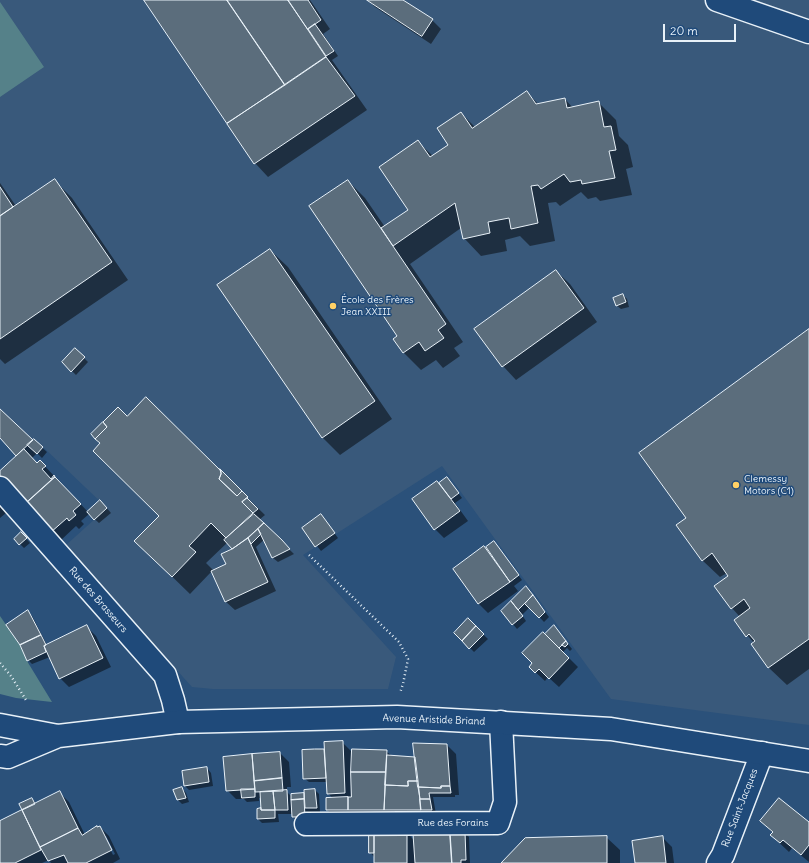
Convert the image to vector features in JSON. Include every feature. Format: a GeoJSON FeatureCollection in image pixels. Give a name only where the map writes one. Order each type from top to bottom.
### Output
{"type":"FeatureCollection","features":[{"type":"Feature","properties":{"kind":"main road"},"geometry":{"type":"LineString","coordinates":[[717,0],[809,32]]}},
{"type":"Feature","properties":{"kind":"main road","name":"Rue des Brasseurs"},"geometry":{"type":"LineString","coordinates":[[0,488],[165,676],[178,722]]}},
{"type":"Feature","properties":{"kind":"main road","name":"Avenue Aristide Briand"},"geometry":{"type":"LineString","coordinates":[[3,758],[58,736],[178,722],[397,717],[611,729],[809,761]]}},
{"type":"Feature","properties":{"kind":"main road","name":"Rue des Forains"},"geometry":{"type":"LineString","coordinates":[[306,824],[498,823],[505,802],[501,722]]}},
{"type":"Feature","properties":{"kind":"main road","name":"Avenue Aristide Briand"},"geometry":{"type":"LineString","coordinates":[[0,725],[58,736]]}},
{"type":"Feature","properties":{"kind":"main road","name":"Rue Saint-Jacques"},"geometry":{"type":"LineString","coordinates":[[718,863],[723,854],[762,753]]}},
{"type":"Feature","properties":{"kind":"path"},"geometry":{"type":"LineString","coordinates":[[309,555],[399,642],[408,659],[403,684],[397,699],[397,717]]}},
{"type":"Feature","properties":{"kind":"path"},"geometry":{"type":"LineString","coordinates":[[0,663],[11,676],[26,700]]}},
{"type":"Feature","properties":{"kind":"shaded area","name":"École des Frères Jean XXIII"},"geometry":{"type":"Polygon","coordinates":[[[0,0],[809,0],[809,725],[611,699],[442,466],[303,555],[396,657],[388,689],[213,689],[192,687],[65,546],[107,508],[43,447],[34,439],[33,440],[0,409],[0,0]]]}},
{"type":"Feature","properties":{"kind":"green space"},"geometry":{"type":"Polygon","coordinates":[[[0,2],[44,67],[0,97],[0,2]]]}},
{"type":"Feature","properties":{"kind":"green space"},"geometry":{"type":"Polygon","coordinates":[[[0,616],[20,645],[27,661],[52,702],[16,698],[0,694],[0,616]]]}},
{"type":"Feature","properties":{"kind":"building"},"geometry":{"type":"Polygon","coordinates":[[[144,0],[227,0],[285,85],[227,123],[144,0]]]}},
{"type":"Feature","properties":{"kind":"building"},"geometry":{"type":"Polygon","coordinates":[[[227,0],[288,0],[326,57],[285,85],[227,0]]]}},
{"type":"Feature","properties":{"kind":"building"},"geometry":{"type":"Polygon","coordinates":[[[288,0],[308,0],[321,20],[308,29],[288,0]]]}},
{"type":"Feature","properties":{"kind":"building"},"geometry":{"type":"Polygon","coordinates":[[[367,0],[403,0],[433,19],[422,36],[367,0]]]}},
{"type":"Feature","properties":{"kind":"building"},"geometry":{"type":"Polygon","coordinates":[[[315,24],[334,51],[326,56],[308,29],[315,24]]]}},
{"type":"Feature","properties":{"kind":"building"},"geometry":{"type":"Polygon","coordinates":[[[326,57],[355,96],[254,164],[227,124],[326,57]]]}},
{"type":"Feature","properties":{"kind":"building"},"geometry":{"type":"Polygon","coordinates":[[[527,91],[536,104],[565,98],[567,108],[599,101],[604,127],[611,126],[616,150],[609,151],[615,178],[582,184],[581,180],[570,182],[564,174],[541,189],[538,185],[531,186],[538,223],[511,229],[509,218],[488,222],[490,233],[463,239],[455,203],[393,246],[381,228],[408,210],[379,167],[418,140],[430,157],[448,145],[437,128],[461,112],[472,128],[527,91]]]}},
{"type":"Feature","properties":{"kind":"building"},"geometry":{"type":"Polygon","coordinates":[[[55,179],[112,262],[0,339],[0,216],[55,179]]]}},
{"type":"Feature","properties":{"kind":"building"},"geometry":{"type":"Polygon","coordinates":[[[348,180],[446,324],[438,330],[444,338],[425,351],[419,342],[403,353],[393,339],[397,336],[309,206],[348,180]]]}},
{"type":"Feature","properties":{"kind":"building"},"geometry":{"type":"Polygon","coordinates":[[[0,187],[13,207],[0,216],[0,187]]]}},
{"type":"Feature","properties":{"kind":"building"},"geometry":{"type":"Polygon","coordinates":[[[270,249],[375,401],[322,438],[217,285],[270,249]]]}},
{"type":"Feature","properties":{"kind":"building"},"geometry":{"type":"Polygon","coordinates":[[[556,270],[584,308],[502,367],[474,329],[556,270]]]}},
{"type":"Feature","properties":{"kind":"building"},"geometry":{"type":"Polygon","coordinates":[[[623,294],[626,302],[616,306],[613,298],[623,294]]]}},
{"type":"Feature","properties":{"kind":"building","name":"Clemessy Motors (C1)"},"geometry":{"type":"Polygon","coordinates":[[[809,329],[809,639],[768,668],[751,644],[755,641],[749,634],[746,637],[734,620],[750,608],[744,599],[731,609],[714,586],[728,576],[712,553],[702,561],[676,525],[686,518],[639,453],[809,329]]]}},
{"type":"Feature","properties":{"kind":"building"},"geometry":{"type":"Polygon","coordinates":[[[75,348],[85,357],[71,372],[62,362],[75,348]]]}},
{"type":"Feature","properties":{"kind":"building"},"geometry":{"type":"Polygon","coordinates":[[[146,397],[221,471],[219,479],[237,496],[242,491],[248,497],[242,502],[253,513],[226,538],[211,523],[189,546],[196,552],[172,577],[134,541],[159,516],[93,451],[100,443],[95,439],[107,427],[103,422],[118,407],[127,416],[146,397]]]}},
{"type":"Feature","properties":{"kind":"building"},"geometry":{"type":"Polygon","coordinates":[[[0,409],[33,440],[16,456],[0,438],[0,409]]]}},
{"type":"Feature","properties":{"kind":"building"},"geometry":{"type":"Polygon","coordinates":[[[103,422],[107,427],[95,439],[91,434],[103,422]]]}},
{"type":"Feature","properties":{"kind":"building"},"geometry":{"type":"Polygon","coordinates":[[[34,439],[43,447],[37,454],[27,445],[34,439]]]}},
{"type":"Feature","properties":{"kind":"building"},"geometry":{"type":"Polygon","coordinates":[[[24,449],[37,463],[40,460],[46,466],[42,469],[51,479],[54,475],[55,477],[24,505],[0,478],[0,471],[24,449]]]}},
{"type":"Feature","properties":{"kind":"building"},"geometry":{"type":"Polygon","coordinates":[[[220,469],[242,491],[237,496],[219,479],[221,474],[220,469]]]}},
{"type":"Feature","properties":{"kind":"building"},"geometry":{"type":"Polygon","coordinates":[[[55,477],[81,504],[73,511],[76,515],[69,521],[67,518],[50,533],[24,505],[55,477]]]}},
{"type":"Feature","properties":{"kind":"building"},"geometry":{"type":"Polygon","coordinates":[[[447,477],[459,493],[451,499],[439,483],[447,477]]]}},
{"type":"Feature","properties":{"kind":"building"},"geometry":{"type":"Polygon","coordinates":[[[437,481],[460,511],[434,530],[412,499],[437,481]]]}},
{"type":"Feature","properties":{"kind":"building"},"geometry":{"type":"Polygon","coordinates":[[[247,498],[258,509],[253,513],[242,502],[247,498]]]}},
{"type":"Feature","properties":{"kind":"building"},"geometry":{"type":"Polygon","coordinates":[[[100,500],[107,508],[94,520],[87,512],[100,500]]]}},
{"type":"Feature","properties":{"kind":"building"},"geometry":{"type":"Polygon","coordinates":[[[254,514],[264,523],[248,538],[232,549],[224,540],[254,514]]]}},
{"type":"Feature","properties":{"kind":"building"},"geometry":{"type":"Polygon","coordinates":[[[321,514],[335,533],[315,547],[302,528],[321,514]]]}},
{"type":"Feature","properties":{"kind":"building"},"geometry":{"type":"Polygon","coordinates":[[[264,523],[290,549],[272,558],[258,529],[264,523]]]}},
{"type":"Feature","properties":{"kind":"building"},"geometry":{"type":"Polygon","coordinates":[[[258,529],[261,534],[251,544],[248,538],[258,529]]]}},
{"type":"Feature","properties":{"kind":"building"},"geometry":{"type":"Polygon","coordinates":[[[21,532],[27,538],[19,545],[14,539],[21,532]]]}},
{"type":"Feature","properties":{"kind":"building"},"geometry":{"type":"Polygon","coordinates":[[[248,538],[268,582],[225,602],[211,571],[226,564],[221,554],[232,549],[248,538]]]}},
{"type":"Feature","properties":{"kind":"building"},"geometry":{"type":"Polygon","coordinates":[[[494,541],[519,575],[510,582],[486,547],[494,541]]]}},
{"type":"Feature","properties":{"kind":"building"},"geometry":{"type":"Polygon","coordinates":[[[484,546],[510,582],[478,604],[453,569],[484,546]]]}},
{"type":"Feature","properties":{"kind":"building"},"geometry":{"type":"Polygon","coordinates":[[[526,586],[533,595],[518,610],[511,601],[526,586]]]}},
{"type":"Feature","properties":{"kind":"building"},"geometry":{"type":"Polygon","coordinates":[[[533,595],[545,612],[539,618],[525,604],[533,595]]]}},
{"type":"Feature","properties":{"kind":"building"},"geometry":{"type":"Polygon","coordinates":[[[511,601],[523,616],[512,625],[501,611],[511,601]]]}},
{"type":"Feature","properties":{"kind":"building"},"geometry":{"type":"Polygon","coordinates":[[[28,610],[41,635],[20,645],[6,625],[28,610]]]}},
{"type":"Feature","properties":{"kind":"building"},"geometry":{"type":"Polygon","coordinates":[[[468,618],[476,626],[462,641],[454,633],[468,618]]]}},
{"type":"Feature","properties":{"kind":"building"},"geometry":{"type":"Polygon","coordinates":[[[87,625],[103,658],[59,679],[44,646],[87,625]]]}},
{"type":"Feature","properties":{"kind":"building"},"geometry":{"type":"Polygon","coordinates":[[[554,625],[566,641],[559,648],[545,634],[554,625]]]}},
{"type":"Feature","properties":{"kind":"building"},"geometry":{"type":"Polygon","coordinates":[[[476,626],[484,634],[469,649],[462,641],[476,626]]]}},
{"type":"Feature","properties":{"kind":"building"},"geometry":{"type":"Polygon","coordinates":[[[543,632],[569,658],[549,679],[539,669],[535,673],[529,667],[532,663],[522,653],[543,632]]]}},
{"type":"Feature","properties":{"kind":"building"},"geometry":{"type":"Polygon","coordinates":[[[41,635],[46,645],[44,646],[46,652],[27,661],[20,645],[41,635]]]}},
{"type":"Feature","properties":{"kind":"building"},"geometry":{"type":"Polygon","coordinates":[[[566,641],[568,644],[565,647],[562,645],[566,641]]]}},
{"type":"Feature","properties":{"kind":"building"},"geometry":{"type":"Polygon","coordinates":[[[343,741],[345,793],[327,794],[324,742],[343,741]]]}},
{"type":"Feature","properties":{"kind":"building"},"geometry":{"type":"Polygon","coordinates":[[[413,743],[447,744],[450,786],[441,786],[441,788],[418,787],[413,743]]]}},
{"type":"Feature","properties":{"kind":"building"},"geometry":{"type":"Polygon","coordinates":[[[324,749],[326,778],[303,779],[302,750],[324,749]]]}},
{"type":"Feature","properties":{"kind":"building"},"geometry":{"type":"Polygon","coordinates":[[[352,749],[387,750],[386,772],[351,772],[352,749]]]}},
{"type":"Feature","properties":{"kind":"building"},"geometry":{"type":"Polygon","coordinates":[[[280,752],[282,778],[254,781],[252,754],[280,752]]]}},
{"type":"Feature","properties":{"kind":"building"},"geometry":{"type":"Polygon","coordinates":[[[252,754],[255,789],[226,791],[223,757],[252,754]]]}},
{"type":"Feature","properties":{"kind":"building"},"geometry":{"type":"Polygon","coordinates":[[[387,755],[415,757],[418,781],[408,781],[408,786],[385,785],[387,755]]]}},
{"type":"Feature","properties":{"kind":"building"},"geometry":{"type":"Polygon","coordinates":[[[207,767],[209,782],[184,786],[182,771],[207,767]]]}},
{"type":"Feature","properties":{"kind":"building"},"geometry":{"type":"Polygon","coordinates":[[[351,772],[386,772],[384,810],[348,810],[348,797],[351,797],[351,772]]]}},
{"type":"Feature","properties":{"kind":"building"},"geometry":{"type":"Polygon","coordinates":[[[282,778],[283,791],[255,792],[254,781],[282,778]]]}},
{"type":"Feature","properties":{"kind":"building"},"geometry":{"type":"Polygon","coordinates":[[[408,781],[418,781],[421,810],[384,810],[385,785],[408,786],[408,781]]]}},
{"type":"Feature","properties":{"kind":"building"},"geometry":{"type":"Polygon","coordinates":[[[441,786],[450,786],[451,793],[429,793],[430,799],[420,799],[418,787],[441,788],[441,786]]]}},
{"type":"Feature","properties":{"kind":"building"},"geometry":{"type":"Polygon","coordinates":[[[182,787],[186,798],[177,800],[173,790],[182,787]]]}},
{"type":"Feature","properties":{"kind":"building"},"geometry":{"type":"Polygon","coordinates":[[[241,789],[255,789],[255,797],[242,798],[241,789]]]}},
{"type":"Feature","properties":{"kind":"building"},"geometry":{"type":"Polygon","coordinates":[[[315,789],[317,808],[305,808],[304,790],[315,789]]]}},
{"type":"Feature","properties":{"kind":"building"},"geometry":{"type":"Polygon","coordinates":[[[287,790],[288,810],[275,810],[273,791],[287,790]]]}},
{"type":"Feature","properties":{"kind":"building"},"geometry":{"type":"Polygon","coordinates":[[[60,791],[78,828],[40,847],[22,810],[60,791]]]}},
{"type":"Feature","properties":{"kind":"building"},"geometry":{"type":"Polygon","coordinates":[[[273,791],[275,810],[261,810],[260,792],[273,791]]]}},
{"type":"Feature","properties":{"kind":"building"},"geometry":{"type":"Polygon","coordinates":[[[304,793],[304,799],[291,800],[291,794],[304,793]]]}},
{"type":"Feature","properties":{"kind":"building"},"geometry":{"type":"Polygon","coordinates":[[[348,797],[348,810],[326,810],[326,798],[348,797]]]}},
{"type":"Feature","properties":{"kind":"building"},"geometry":{"type":"Polygon","coordinates":[[[32,798],[35,804],[22,810],[19,804],[32,798]]]}},
{"type":"Feature","properties":{"kind":"building"},"geometry":{"type":"Polygon","coordinates":[[[779,798],[809,822],[809,845],[801,855],[783,840],[780,843],[770,835],[773,832],[760,821],[779,798]]]}},
{"type":"Feature","properties":{"kind":"building"},"geometry":{"type":"Polygon","coordinates":[[[304,799],[305,817],[292,817],[291,800],[304,799]]]}},
{"type":"Feature","properties":{"kind":"building"},"geometry":{"type":"Polygon","coordinates":[[[420,799],[430,799],[432,810],[421,810],[420,799]]]}},
{"type":"Feature","properties":{"kind":"building"},"geometry":{"type":"Polygon","coordinates":[[[261,808],[261,810],[275,810],[275,818],[257,819],[257,809],[261,808]]]}},
{"type":"Feature","properties":{"kind":"building"},"geometry":{"type":"Polygon","coordinates":[[[22,810],[41,850],[15,863],[0,863],[0,821],[22,810]]]}},
{"type":"Feature","properties":{"kind":"building"},"geometry":{"type":"Polygon","coordinates":[[[97,826],[100,826],[112,850],[86,863],[68,863],[64,855],[48,861],[40,847],[78,828],[82,835],[97,826]]]}},
{"type":"Feature","properties":{"kind":"building"},"geometry":{"type":"Polygon","coordinates":[[[407,832],[407,863],[374,863],[374,833],[407,832]]]}},
{"type":"Feature","properties":{"kind":"building"},"geometry":{"type":"Polygon","coordinates":[[[450,832],[452,863],[415,863],[413,834],[450,832]]]}},
{"type":"Feature","properties":{"kind":"building"},"geometry":{"type":"Polygon","coordinates":[[[450,832],[465,832],[466,860],[461,860],[461,863],[452,863],[450,832]]]}},
{"type":"Feature","properties":{"kind":"building"},"geometry":{"type":"Polygon","coordinates":[[[369,833],[374,833],[374,853],[369,853],[369,833]]]}},
{"type":"Feature","properties":{"kind":"building"},"geometry":{"type":"Polygon","coordinates":[[[607,836],[607,863],[501,863],[525,838],[607,836]]]}},
{"type":"Feature","properties":{"kind":"building"},"geometry":{"type":"Polygon","coordinates":[[[663,836],[666,863],[635,863],[632,841],[663,836]]]}},
{"type":"Feature","properties":{"kind":"place","name":"École des Frères Jean XXIII"},"geometry":{"type":"Point","coordinates":[333,306]}},
{"type":"Feature","properties":{"kind":"place","name":"Clemessy Motors (C1)"},"geometry":{"type":"Point","coordinates":[736,485]}}]}
